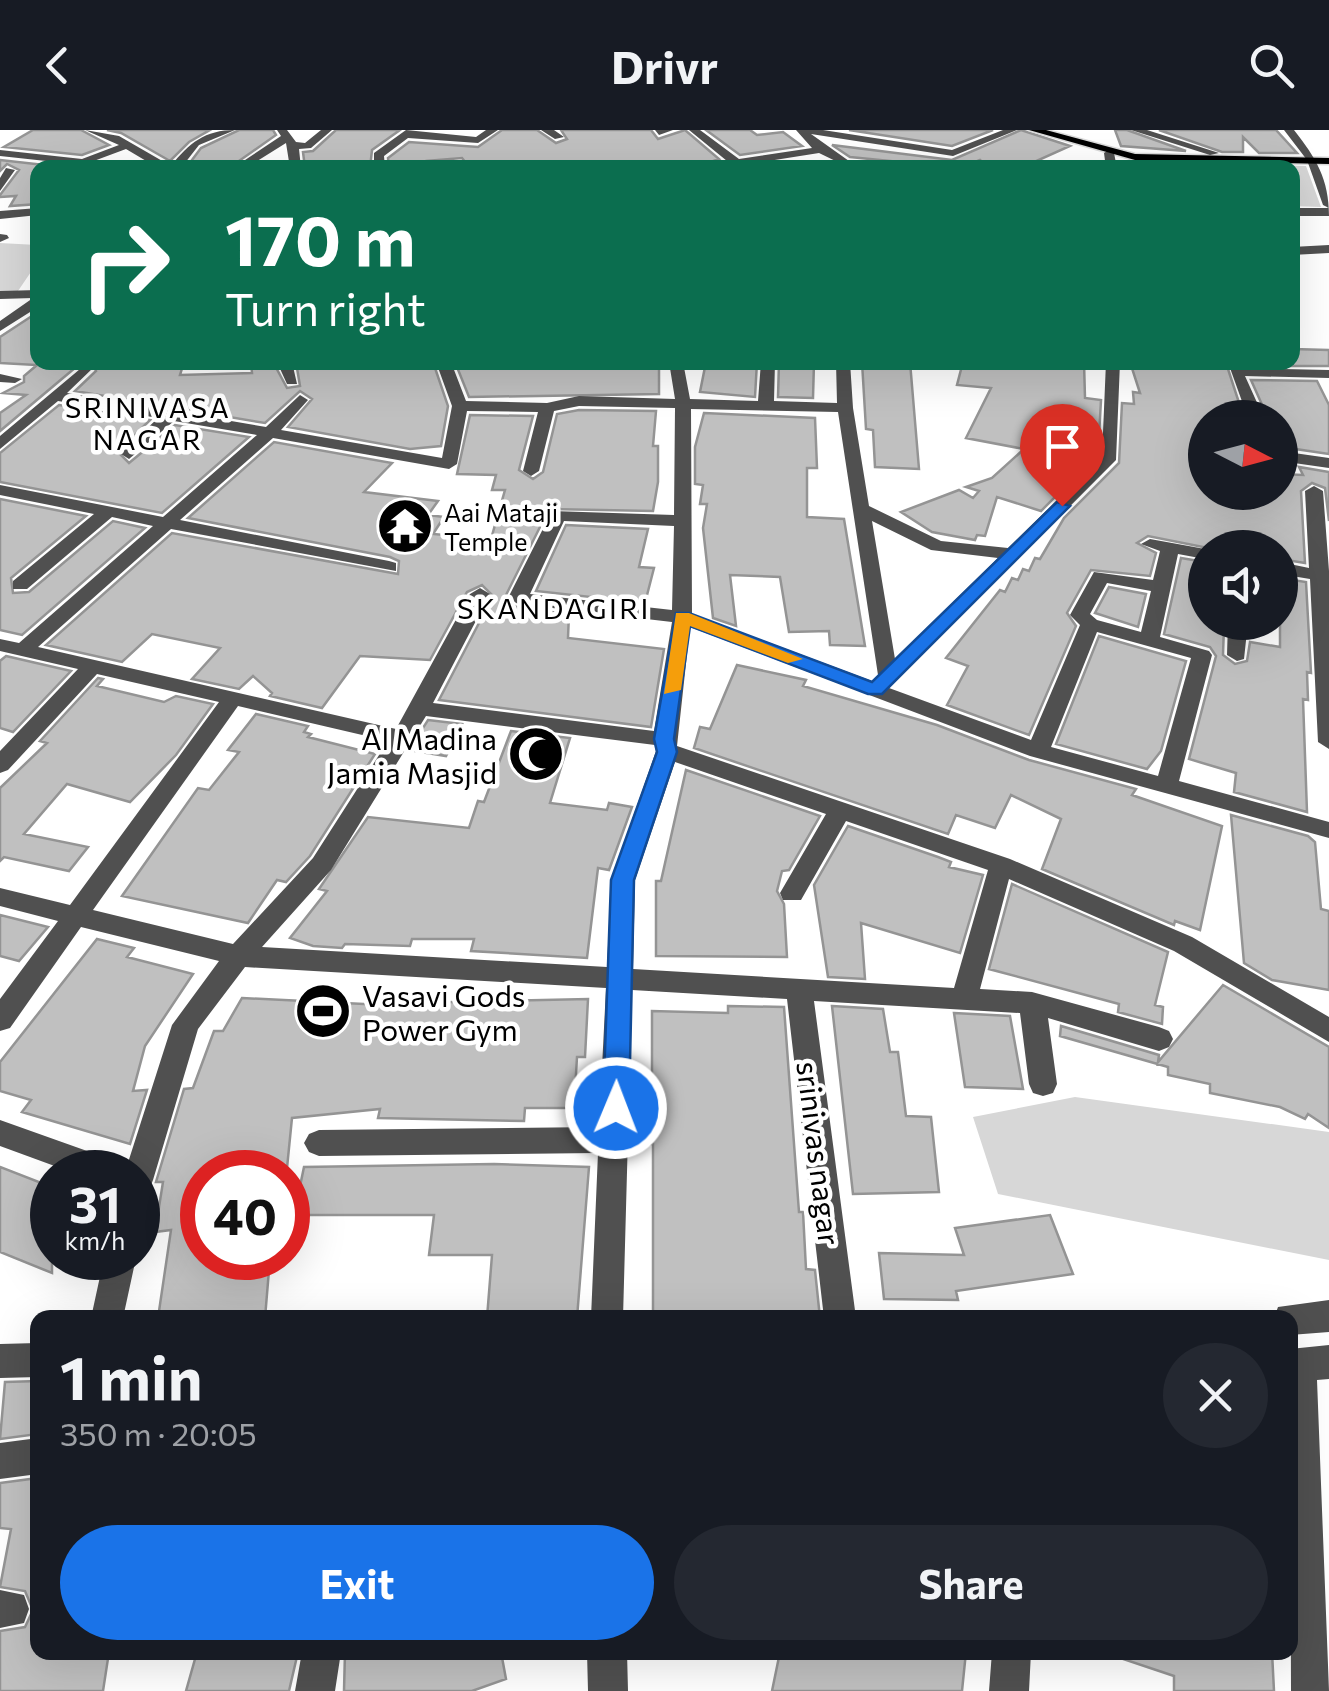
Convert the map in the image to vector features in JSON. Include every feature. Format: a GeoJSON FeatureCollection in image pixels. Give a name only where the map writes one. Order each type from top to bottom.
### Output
{"type":"FeatureCollection","features":[{"type":"Feature","properties":{"kind":"main road"},"geometry":{"type":"LineString","coordinates":[[1034,130],[1109,153],[1329,161]]}},
{"type":"Feature","properties":{"kind":"street"},"geometry":{"type":"LineString","coordinates":[[90,130],[128,139],[159,160]]}},
{"type":"Feature","properties":{"kind":"street"},"geometry":{"type":"LineString","coordinates":[[179,160],[195,143],[230,130]]}},
{"type":"Feature","properties":{"kind":"street"},"geometry":{"type":"LineString","coordinates":[[251,160],[288,137],[307,146],[328,130]]}},
{"type":"Feature","properties":{"kind":"street"},"geometry":{"type":"LineString","coordinates":[[379,160],[378,155],[410,133],[478,140],[493,130]]}},
{"type":"Feature","properties":{"kind":"street"},"geometry":{"type":"LineString","coordinates":[[546,130],[559,137]]}},
{"type":"Feature","properties":{"kind":"street"},"geometry":{"type":"LineString","coordinates":[[694,130],[734,160]]}},
{"type":"Feature","properties":{"kind":"street"},"geometry":{"type":"LineString","coordinates":[[802,130],[953,153],[1012,130]]}},
{"type":"Feature","properties":{"kind":"street"},"geometry":{"type":"LineString","coordinates":[[802,130],[818,150],[833,160]]}},
{"type":"Feature","properties":{"kind":"street"},"geometry":{"type":"LineString","coordinates":[[1136,130],[1218,156]]}},
{"type":"Feature","properties":{"kind":"street"},"geometry":{"type":"LineString","coordinates":[[1186,130],[1218,156]]}},
{"type":"Feature","properties":{"kind":"street"},"geometry":{"type":"LineString","coordinates":[[1289,130],[1312,160],[1329,208],[1300,211]]}},
{"type":"Feature","properties":{"kind":"street"},"geometry":{"type":"LineString","coordinates":[[86,160],[128,139]]}},
{"type":"Feature","properties":{"kind":"street"},"geometry":{"type":"LineString","coordinates":[[750,160],[818,150]]}},
{"type":"Feature","properties":{"kind":"street"},"geometry":{"type":"LineString","coordinates":[[0,153],[64,160]]}},
{"type":"Feature","properties":{"kind":"street"},"geometry":{"type":"LineString","coordinates":[[1109,153],[1110,160]]}},
{"type":"Feature","properties":{"kind":"street"},"geometry":{"type":"LineString","coordinates":[[0,188],[10,170]]}},
{"type":"Feature","properties":{"kind":"street"},"geometry":{"type":"LineString","coordinates":[[0,215],[30,213]]}},
{"type":"Feature","properties":{"kind":"street"},"geometry":{"type":"LineString","coordinates":[[1300,250],[1329,248]]}},
{"type":"Feature","properties":{"kind":"street"},"geometry":{"type":"LineString","coordinates":[[0,296],[30,298]]}},
{"type":"Feature","properties":{"kind":"street"},"geometry":{"type":"LineString","coordinates":[[0,327],[30,304]]}},
{"type":"Feature","properties":{"kind":"street"},"geometry":{"type":"LineString","coordinates":[[0,444],[84,370]]}},
{"type":"Feature","properties":{"kind":"street"},"geometry":{"type":"LineString","coordinates":[[287,370],[292,381]]}},
{"type":"Feature","properties":{"kind":"street"},"geometry":{"type":"LineString","coordinates":[[58,396],[449,464],[460,406],[446,370]]}},
{"type":"Feature","properties":{"kind":"street"},"geometry":{"type":"LineString","coordinates":[[607,1310],[622,880],[666,745],[682,617],[683,402],[677,370]]}},
{"type":"Feature","properties":{"kind":"street"},"geometry":{"type":"LineString","coordinates":[[766,405],[768,370]]}},
{"type":"Feature","properties":{"kind":"street"},"geometry":{"type":"LineString","coordinates":[[843,370],[881,682]]}},
{"type":"Feature","properties":{"kind":"street"},"geometry":{"type":"LineString","coordinates":[[881,682],[1110,457],[1113,370]]}},
{"type":"Feature","properties":{"kind":"street"},"geometry":{"type":"LineString","coordinates":[[1248,400],[1235,371],[1329,374]]}},
{"type":"Feature","properties":{"kind":"street"},"geometry":{"type":"LineString","coordinates":[[22,650],[270,433],[300,400]]}},
{"type":"Feature","properties":{"kind":"street"},"geometry":{"type":"LineString","coordinates":[[460,406],[547,408],[580,401],[845,408]]}},
{"type":"Feature","properties":{"kind":"street"},"geometry":{"type":"LineString","coordinates":[[531,471],[547,408]]}},
{"type":"Feature","properties":{"kind":"street"},"geometry":{"type":"LineString","coordinates":[[129,454],[171,415]]}},
{"type":"Feature","properties":{"kind":"street"},"geometry":{"type":"LineString","coordinates":[[1298,459],[1329,463]]}},
{"type":"Feature","properties":{"kind":"street"},"geometry":{"type":"LineString","coordinates":[[0,490],[389,566]]}},
{"type":"Feature","properties":{"kind":"street"},"geometry":{"type":"LineString","coordinates":[[1314,491],[1326,577],[1320,673],[1329,742]]}},
{"type":"Feature","properties":{"kind":"street"},"geometry":{"type":"LineString","coordinates":[[20,585],[110,509]]}},
{"type":"Feature","properties":{"kind":"street"},"geometry":{"type":"LineString","coordinates":[[863,510],[937,546],[1014,554]]}},
{"type":"Feature","properties":{"kind":"street"},"geometry":{"type":"LineString","coordinates":[[681,520],[558,514],[518,598],[682,617],[881,682],[1038,751],[1329,830]]}},
{"type":"Feature","properties":{"kind":"street"},"geometry":{"type":"LineString","coordinates":[[1149,640],[1164,588],[1160,546],[1188,551]]}},
{"type":"Feature","properties":{"kind":"street"},"geometry":{"type":"LineString","coordinates":[[1298,572],[1326,577]]}},
{"type":"Feature","properties":{"kind":"street"},"geometry":{"type":"LineString","coordinates":[[1164,588],[1101,576],[1080,614],[1090,624],[1202,655],[1166,786]]}},
{"type":"Feature","properties":{"kind":"street"},"geometry":{"type":"LineString","coordinates":[[147,1150],[186,1024],[238,956],[322,864],[420,708],[480,594]]}},
{"type":"Feature","properties":{"kind":"street"},"geometry":{"type":"LineString","coordinates":[[1038,751],[1090,624]]}},
{"type":"Feature","properties":{"kind":"street"},"geometry":{"type":"LineString","coordinates":[[1237,640],[1237,655]]}},
{"type":"Feature","properties":{"kind":"street"},"geometry":{"type":"LineString","coordinates":[[0,645],[90,669],[401,738]]}},
{"type":"Feature","properties":{"kind":"street"},"geometry":{"type":"LineString","coordinates":[[0,764],[90,669]]}},
{"type":"Feature","properties":{"kind":"street"},"geometry":{"type":"LineString","coordinates":[[0,1020],[233,698]]}},
{"type":"Feature","properties":{"kind":"street"},"geometry":{"type":"LineString","coordinates":[[420,708],[666,745],[838,812],[1000,865],[1183,944],[1329,1031]]}},
{"type":"Feature","properties":{"kind":"street"},"geometry":{"type":"LineString","coordinates":[[792,894],[838,812]]}},
{"type":"Feature","properties":{"kind":"street"},"geometry":{"type":"LineString","coordinates":[[965,998],[1000,865]]}},
{"type":"Feature","properties":{"kind":"street"},"geometry":{"type":"LineString","coordinates":[[0,897],[238,956],[1032,1003],[1159,1039]]}},
{"type":"Feature","properties":{"kind":"street","name":"srinivas nagar"},"geometry":{"type":"LineString","coordinates":[[799,989],[839,1310]]}},
{"type":"Feature","properties":{"kind":"street"},"geometry":{"type":"LineString","coordinates":[[1032,1003],[1043,1084]]}},
{"type":"Feature","properties":{"kind":"street"},"geometry":{"type":"LineString","coordinates":[[0,1133],[47,1150]]}},
{"type":"Feature","properties":{"kind":"street"},"geometry":{"type":"LineString","coordinates":[[318,1142],[616,1140]]}},
{"type":"Feature","properties":{"kind":"street"},"geometry":{"type":"LineString","coordinates":[[109,1310],[115,1280]]}},
{"type":"Feature","properties":{"kind":"street"},"geometry":{"type":"LineString","coordinates":[[1298,1318],[1329,1316]]}},
{"type":"Feature","properties":{"kind":"street"},"geometry":{"type":"LineString","coordinates":[[0,1361],[30,1360]]}},
{"type":"Feature","properties":{"kind":"street"},"geometry":{"type":"LineString","coordinates":[[1306,1364],[1312,1691]]}},
{"type":"Feature","properties":{"kind":"street"},"geometry":{"type":"LineString","coordinates":[[0,1460],[30,1457]]}},
{"type":"Feature","properties":{"kind":"street"},"geometry":{"type":"LineString","coordinates":[[316,1691],[321,1660]]}},
{"type":"Feature","properties":{"kind":"street"},"geometry":{"type":"LineString","coordinates":[[608,1660],[608,1691]]}},
{"type":"Feature","properties":{"kind":"street"},"geometry":{"type":"LineString","coordinates":[[1009,1691],[1011,1660]]}},
{"type":"Feature","properties":{"kind":"shaded area"},"geometry":{"type":"Polygon","coordinates":[[[1300,166],[1306,166],[1321,207],[1300,206],[1300,166]]]}},
{"type":"Feature","properties":{"kind":"shaded area"},"geometry":{"type":"Polygon","coordinates":[[[0,243],[30,245],[30,273],[18,291],[0,292],[0,243]]]}},
{"type":"Feature","properties":{"kind":"shaded area"},"geometry":{"type":"Polygon","coordinates":[[[1075,1097],[1329,1132],[1329,1260],[998,1194],[973,1117],[1075,1097]]]}},
{"type":"Feature","properties":{"kind":"building"},"geometry":{"type":"Polygon","coordinates":[[[33,130],[81,130],[109,145],[82,155],[4,147],[33,130]]]}},
{"type":"Feature","properties":{"kind":"building"},"geometry":{"type":"Polygon","coordinates":[[[107,130],[210,130],[189,142],[171,160],[121,133],[107,130]]]}},
{"type":"Feature","properties":{"kind":"building"},"geometry":{"type":"Polygon","coordinates":[[[239,130],[273,130],[276,135],[240,160],[192,160],[201,148],[239,130]]]}},
{"type":"Feature","properties":{"kind":"building"},"geometry":{"type":"Polygon","coordinates":[[[336,130],[400,130],[372,150],[371,160],[304,160],[303,152],[313,151],[336,130]]]}},
{"type":"Feature","properties":{"kind":"building"},"geometry":{"type":"Polygon","coordinates":[[[502,130],[537,130],[556,143],[567,139],[561,130],[651,130],[658,139],[685,130],[719,159],[388,160],[409,142],[478,147],[502,130]]]}},
{"type":"Feature","properties":{"kind":"building"},"geometry":{"type":"Polygon","coordinates":[[[706,130],[750,130],[757,135],[783,132],[802,146],[740,155],[706,130]]]}},
{"type":"Feature","properties":{"kind":"building"},"geometry":{"type":"Polygon","coordinates":[[[849,130],[993,130],[952,146],[849,130]]]}},
{"type":"Feature","properties":{"kind":"building"},"geometry":{"type":"Polygon","coordinates":[[[1021,130],[1070,146],[1039,160],[952,160],[1021,130]]]}},
{"type":"Feature","properties":{"kind":"building"},"geometry":{"type":"Polygon","coordinates":[[[1115,130],[1127,130],[1186,151],[1121,146],[1115,130]]]}},
{"type":"Feature","properties":{"kind":"building"},"geometry":{"type":"Polygon","coordinates":[[[1159,130],[1276,130],[1297,153],[1259,153],[1243,137],[1243,152],[1222,152],[1159,130]]]}},
{"type":"Feature","properties":{"kind":"building"},"geometry":{"type":"Polygon","coordinates":[[[832,145],[952,160],[850,157],[832,145]]]}},
{"type":"Feature","properties":{"kind":"building"},"geometry":{"type":"Polygon","coordinates":[[[0,160],[30,163],[30,205],[10,206],[16,196],[0,197],[19,170],[7,164],[0,171],[0,160]]]}},
{"type":"Feature","properties":{"kind":"building"},"geometry":{"type":"Polygon","coordinates":[[[30,317],[30,365],[0,363],[0,337],[30,317]]]}},
{"type":"Feature","properties":{"kind":"building"},"geometry":{"type":"Polygon","coordinates":[[[1300,349],[1329,350],[1329,366],[1300,366],[1300,349]]]}},
{"type":"Feature","properties":{"kind":"building"},"geometry":{"type":"Polygon","coordinates":[[[31,370],[72,370],[0,431],[0,413],[26,395],[3,393],[24,382],[24,376],[31,370]]]}},
{"type":"Feature","properties":{"kind":"building"},"geometry":{"type":"Polygon","coordinates":[[[182,370],[180,375],[277,370],[287,388],[300,386],[297,370],[436,370],[448,406],[441,446],[410,449],[288,427],[312,399],[300,391],[265,423],[75,391],[96,371],[182,370]]]}},
{"type":"Feature","properties":{"kind":"building"},"geometry":{"type":"Polygon","coordinates":[[[458,370],[659,370],[659,394],[469,397],[458,370]]]}},
{"type":"Feature","properties":{"kind":"building"},"geometry":{"type":"Polygon","coordinates":[[[704,370],[757,370],[755,397],[700,392],[704,370]]]}},
{"type":"Feature","properties":{"kind":"building"},"geometry":{"type":"Polygon","coordinates":[[[779,370],[814,370],[813,398],[778,397],[779,370]]]}},
{"type":"Feature","properties":{"kind":"building"},"geometry":{"type":"Polygon","coordinates":[[[862,370],[911,370],[919,469],[875,467],[873,430],[866,429],[862,370]]]}},
{"type":"Feature","properties":{"kind":"building"},"geometry":{"type":"Polygon","coordinates":[[[961,370],[1084,370],[1085,398],[1101,400],[1098,454],[1041,511],[997,497],[985,536],[977,535],[975,540],[932,532],[901,512],[959,490],[973,498],[979,491],[966,487],[992,478],[1024,449],[966,438],[991,388],[957,385],[961,370]]]}},
{"type":"Feature","properties":{"kind":"building"},"geometry":{"type":"Polygon","coordinates":[[[1133,370],[1228,370],[1238,400],[1188,400],[1188,510],[1298,510],[1298,475],[1303,475],[1299,467],[1329,472],[1329,521],[1325,488],[1312,483],[1301,491],[1305,563],[1298,562],[1298,530],[1188,530],[1188,544],[1148,536],[1137,543],[1156,553],[1150,576],[1091,570],[1067,613],[1076,626],[1029,735],[947,705],[968,666],[946,658],[1000,590],[1005,592],[1012,578],[1018,580],[1023,569],[1029,571],[1064,518],[1119,463],[1122,403],[1134,404],[1133,392],[1140,393],[1133,370]]]}},
{"type":"Feature","properties":{"kind":"building"},"geometry":{"type":"Polygon","coordinates":[[[1251,380],[1317,381],[1329,405],[1329,454],[1298,449],[1298,400],[1260,400],[1251,380]]]}},
{"type":"Feature","properties":{"kind":"building"},"geometry":{"type":"Polygon","coordinates":[[[59,405],[150,420],[118,452],[129,463],[175,425],[249,437],[162,513],[0,482],[0,453],[59,405]]]}},
{"type":"Feature","properties":{"kind":"building"},"geometry":{"type":"Polygon","coordinates":[[[579,410],[656,411],[653,446],[658,446],[658,482],[653,511],[549,509],[504,599],[518,608],[569,614],[568,638],[664,649],[651,727],[439,700],[493,596],[482,585],[467,592],[430,660],[360,656],[322,708],[270,696],[272,693],[253,676],[239,689],[192,679],[220,648],[152,634],[122,662],[46,645],[172,533],[398,574],[399,561],[390,557],[188,518],[274,442],[392,463],[364,492],[438,501],[428,515],[444,517],[433,534],[491,539],[505,490],[492,490],[496,475],[457,474],[470,415],[533,416],[519,470],[533,479],[543,472],[557,414],[579,410]]]}},
{"type":"Feature","properties":{"kind":"building"},"geometry":{"type":"Polygon","coordinates":[[[704,413],[815,418],[817,468],[807,468],[807,517],[844,519],[865,646],[830,645],[829,631],[789,632],[780,577],[730,575],[736,626],[713,618],[703,528],[707,504],[700,504],[703,485],[695,484],[695,447],[704,413]]]}},
{"type":"Feature","properties":{"kind":"building"},"geometry":{"type":"Polygon","coordinates":[[[0,499],[86,516],[11,578],[13,593],[29,592],[113,521],[145,528],[22,635],[0,630],[0,499]]]}},
{"type":"Feature","properties":{"kind":"building"},"geometry":{"type":"Polygon","coordinates":[[[566,525],[648,529],[639,567],[654,568],[645,603],[536,591],[566,525]]]}},
{"type":"Feature","properties":{"kind":"building"},"geometry":{"type":"Polygon","coordinates":[[[1181,558],[1188,559],[1188,640],[1224,640],[1223,655],[1235,664],[1247,661],[1250,642],[1280,647],[1280,640],[1298,640],[1298,581],[1306,582],[1311,673],[1307,672],[1308,700],[1303,699],[1307,812],[1234,792],[1236,773],[1189,759],[1216,656],[1210,647],[1164,634],[1181,558]]]}},
{"type":"Feature","properties":{"kind":"building"},"geometry":{"type":"Polygon","coordinates":[[[1109,587],[1146,594],[1138,627],[1095,613],[1109,587]]]}},
{"type":"Feature","properties":{"kind":"building"},"geometry":{"type":"Polygon","coordinates":[[[1099,636],[1186,661],[1161,751],[1147,769],[1056,744],[1099,636]]]}},
{"type":"Feature","properties":{"kind":"building"},"geometry":{"type":"Polygon","coordinates":[[[6,656],[71,671],[13,732],[0,728],[0,661],[6,656]]]}},
{"type":"Feature","properties":{"kind":"building"},"geometry":{"type":"Polygon","coordinates":[[[737,665],[806,680],[803,686],[937,725],[1029,760],[1136,789],[1132,795],[1222,826],[1200,930],[1175,921],[1174,925],[1042,869],[1061,819],[1011,795],[995,828],[956,815],[948,834],[694,748],[700,727],[710,729],[737,665]]]}},
{"type":"Feature","properties":{"kind":"building"},"geometry":{"type":"Polygon","coordinates":[[[98,678],[103,679],[97,686],[164,702],[176,696],[213,704],[176,755],[130,802],[67,784],[24,834],[88,847],[69,871],[4,857],[0,861],[0,788],[47,743],[40,741],[98,678]]]}},
{"type":"Feature","properties":{"kind":"building"},"geometry":{"type":"Polygon","coordinates":[[[256,714],[308,726],[304,732],[311,734],[308,737],[375,754],[310,856],[286,882],[277,880],[248,923],[122,896],[198,788],[209,790],[239,752],[228,750],[256,714]]]}},
{"type":"Feature","properties":{"kind":"building"},"geometry":{"type":"Polygon","coordinates":[[[428,720],[462,724],[446,756],[409,750],[428,720]]]}},
{"type":"Feature","properties":{"kind":"building"},"geometry":{"type":"Polygon","coordinates":[[[511,731],[570,738],[550,803],[607,810],[609,803],[632,807],[609,870],[598,868],[587,958],[471,951],[474,939],[412,939],[410,946],[345,944],[342,948],[313,946],[290,938],[327,891],[319,889],[368,817],[469,828],[478,801],[484,802],[511,731]]]}},
{"type":"Feature","properties":{"kind":"building"},"geometry":{"type":"Polygon","coordinates":[[[686,770],[820,816],[789,870],[782,871],[777,891],[784,904],[787,957],[656,956],[656,881],[661,881],[686,770]]]}},
{"type":"Feature","properties":{"kind":"building"},"geometry":{"type":"Polygon","coordinates":[[[1231,815],[1308,836],[1315,842],[1321,909],[1329,911],[1329,990],[1272,980],[1244,963],[1231,815]]]}},
{"type":"Feature","properties":{"kind":"building"},"geometry":{"type":"Polygon","coordinates":[[[848,826],[951,862],[949,867],[983,875],[960,953],[861,923],[865,979],[828,977],[814,885],[848,826]]]}},
{"type":"Feature","properties":{"kind":"building"},"geometry":{"type":"Polygon","coordinates":[[[1012,884],[1168,952],[1155,1005],[1163,1007],[1162,1024],[1118,1012],[1119,1004],[989,969],[1012,884]]]}},
{"type":"Feature","properties":{"kind":"building"},"geometry":{"type":"Polygon","coordinates":[[[0,915],[48,927],[19,961],[0,956],[0,915]]]}},
{"type":"Feature","properties":{"kind":"building"},"geometry":{"type":"Polygon","coordinates":[[[97,939],[134,948],[127,957],[193,974],[145,1046],[133,1091],[147,1090],[130,1144],[22,1112],[31,1100],[0,1091],[0,1062],[97,939]]]}},
{"type":"Feature","properties":{"kind":"building"},"geometry":{"type":"Polygon","coordinates":[[[1223,985],[1329,1047],[1329,1128],[1308,1114],[1305,1119],[1280,1107],[1210,1093],[1210,1084],[1168,1075],[1168,1067],[1060,1036],[1061,1026],[1159,1055],[1158,1062],[1223,985]]]}},
{"type":"Feature","properties":{"kind":"building"},"geometry":{"type":"Polygon","coordinates":[[[242,998],[364,1004],[588,999],[585,1057],[577,1057],[574,1108],[525,1108],[524,1121],[378,1118],[380,1109],[292,1118],[289,1150],[180,1150],[180,1280],[268,1280],[266,1310],[159,1310],[171,1230],[160,1231],[160,1169],[184,1089],[193,1088],[214,1031],[223,1031],[242,998]]]}},
{"type":"Feature","properties":{"kind":"building"},"geometry":{"type":"Polygon","coordinates":[[[728,1006],[784,1007],[799,1212],[803,1212],[806,1269],[815,1270],[819,1310],[653,1310],[653,1144],[644,1144],[646,1103],[652,1103],[652,1011],[728,1013],[728,1006]]]}},
{"type":"Feature","properties":{"kind":"building"},"geometry":{"type":"Polygon","coordinates":[[[832,1006],[883,1009],[890,1052],[898,1052],[906,1116],[931,1117],[939,1192],[853,1194],[832,1006]]]}},
{"type":"Feature","properties":{"kind":"building"},"geometry":{"type":"Polygon","coordinates":[[[954,1013],[1010,1016],[1023,1089],[965,1087],[954,1013]]]}},
{"type":"Feature","properties":{"kind":"building"},"geometry":{"type":"Polygon","coordinates":[[[0,1167],[30,1179],[30,1264],[0,1252],[0,1167]]]}},
{"type":"Feature","properties":{"kind":"building"},"geometry":{"type":"Polygon","coordinates":[[[310,1167],[589,1167],[578,1310],[488,1310],[492,1255],[429,1255],[434,1215],[310,1215],[310,1167]]]}},
{"type":"Feature","properties":{"kind":"building"},"geometry":{"type":"Polygon","coordinates":[[[1050,1215],[1073,1274],[956,1291],[958,1300],[884,1299],[879,1253],[964,1255],[955,1228],[1050,1215]]]}},
{"type":"Feature","properties":{"kind":"building"},"geometry":{"type":"Polygon","coordinates":[[[30,1381],[30,1435],[0,1439],[5,1382],[30,1381]]]}},
{"type":"Feature","properties":{"kind":"building"},"geometry":{"type":"Polygon","coordinates":[[[30,1479],[30,1603],[25,1591],[0,1587],[11,1529],[0,1528],[0,1483],[30,1479]]]}},
{"type":"Feature","properties":{"kind":"building"},"geometry":{"type":"Polygon","coordinates":[[[30,1616],[30,1660],[108,1660],[103,1691],[0,1691],[0,1631],[25,1627],[30,1616]]]}},
{"type":"Feature","properties":{"kind":"building"},"geometry":{"type":"Polygon","coordinates":[[[195,1660],[296,1660],[289,1691],[186,1691],[195,1660]]]}},
{"type":"Feature","properties":{"kind":"building"},"geometry":{"type":"Polygon","coordinates":[[[345,1660],[502,1660],[506,1679],[472,1691],[344,1691],[345,1660]]]}},
{"type":"Feature","properties":{"kind":"building"},"geometry":{"type":"Polygon","coordinates":[[[778,1660],[965,1660],[962,1691],[772,1691],[778,1660]]]}},
{"type":"Feature","properties":{"kind":"building"},"geometry":{"type":"Polygon","coordinates":[[[1126,1660],[1272,1660],[1274,1691],[1174,1691],[1174,1676],[1126,1660]]]}},
{"type":"Feature","properties":{"kind":"slow traffic"},"geometry":{"type":"LineString","coordinates":[[671,690],[682,617],[794,659]]}},
{"type":"Feature","properties":{"kind":"place","name":"Aai Mataji Temple"},"geometry":{"type":"Point","coordinates":[405,526]}},
{"type":"Feature","properties":{"kind":"place","name":"Al Madina Jamia Masjid"},"geometry":{"type":"Point","coordinates":[536,754]}},
{"type":"Feature","properties":{"kind":"place","name":"Vasavi Gods Power Gym"},"geometry":{"type":"Point","coordinates":[323,1011]}},
{"type":"Feature","properties":{"kind":"district","name":"SRINIVASA NAGAR"},"geometry":{"type":"Point","coordinates":[148,423]}},
{"type":"Feature","properties":{"kind":"district","name":"SKANDAGIRI"},"geometry":{"type":"Point","coordinates":[554,608]}},
{"type":"Feature","properties":{"kind":"route"},"geometry":{"type":"LineString","coordinates":[[616,1108],[622,880],[667,752],[664,739],[682,617],[875,690],[1062,506]]}}]}
